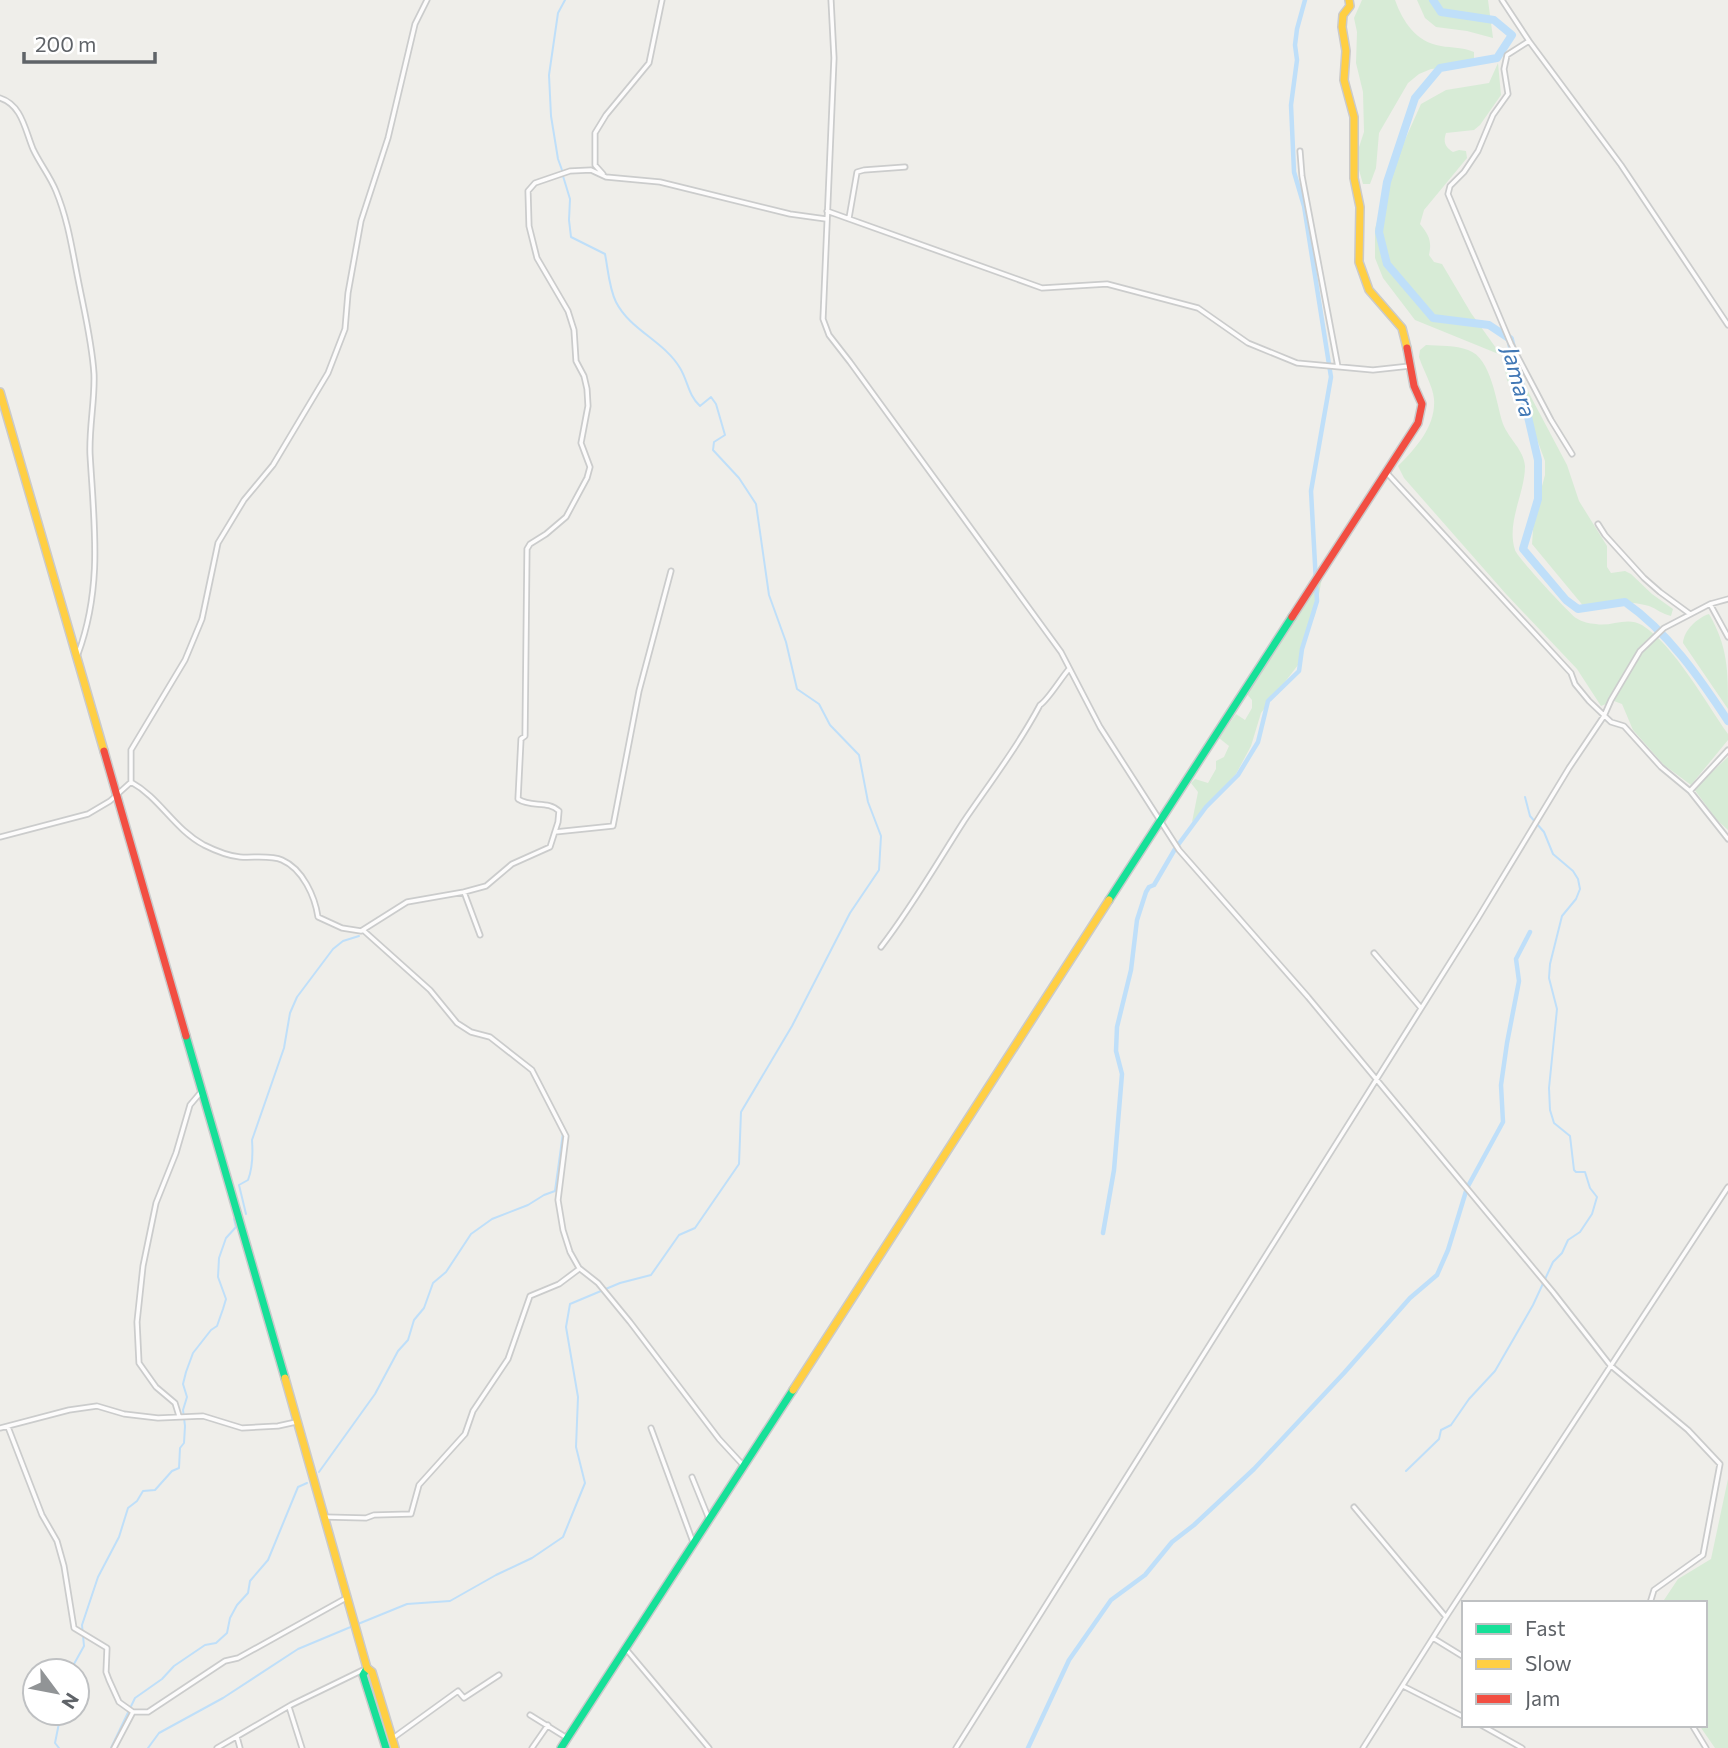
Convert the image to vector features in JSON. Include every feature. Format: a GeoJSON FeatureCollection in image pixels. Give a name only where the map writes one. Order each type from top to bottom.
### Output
{"type":"FeatureCollection","features":[{"type":"Feature","properties":{"kind":"street"},"geometry":{"type":"LineString","coordinates":[[131,782],[131,750],[186,660],[202,620],[218,543],[244,500],[273,465],[321,385],[345,329],[348,293],[361,221],[388,138],[415,24],[427,0]]}},
{"type":"Feature","properties":{"kind":"street"},"geometry":{"type":"LineString","coordinates":[[606,177],[595,165],[595,134],[606,115],[649,63],[662,0]]}},
{"type":"Feature","properties":{"kind":"street"},"geometry":{"type":"LineString","coordinates":[[831,0],[834,58],[823,319],[829,335],[1053,641],[1100,727],[1179,850],[1308,997],[1610,1366],[1688,1430],[1720,1464],[1703,1555],[1654,1590],[1651,1601]]}},
{"type":"Feature","properties":{"kind":"street"},"geometry":{"type":"LineString","coordinates":[[561,1748],[1418,423],[1422,404],[1414,386],[1402,328],[1369,290],[1359,262],[1357,228],[1360,207],[1354,178],[1354,117],[1344,80],[1346,51],[1342,27],[1343,15],[1350,6],[1349,0]]}},
{"type":"Feature","properties":{"kind":"street"},"geometry":{"type":"LineString","coordinates":[[1502,0],[1621,165],[1728,326]]}},
{"type":"Feature","properties":{"kind":"street"},"geometry":{"type":"LineString","coordinates":[[1529,41],[1507,55],[1504,69],[1508,94],[1493,115],[1478,151],[1448,190],[1448,194],[1511,344],[1572,454]]}},
{"type":"Feature","properties":{"kind":"street"},"geometry":{"type":"LineString","coordinates":[[0,98],[10,101],[17,108],[37,158],[49,173],[57,191],[70,231],[90,341],[94,374],[90,453],[96,518],[96,577],[88,626],[77,656]]}},
{"type":"Feature","properties":{"kind":"street"},"geometry":{"type":"LineString","coordinates":[[1300,151],[1302,176],[1338,367]]}},
{"type":"Feature","properties":{"kind":"street"},"geometry":{"type":"LineString","coordinates":[[849,218],[857,172],[905,167]]}},
{"type":"Feature","properties":{"kind":"street"},"geometry":{"type":"LineString","coordinates":[[131,782],[147,791],[177,826],[204,844],[236,857],[281,859],[295,869],[309,888],[316,903],[318,917],[351,931],[363,930],[407,902],[486,886],[512,864],[551,847],[559,811],[554,806],[523,803],[518,799],[521,739],[525,736],[527,549],[566,517],[587,478],[590,467],[581,443],[588,406],[587,389],[576,361],[574,330],[568,311],[537,258],[528,226],[528,191],[535,183],[570,171],[591,170],[606,177],[660,182],[790,214],[826,219]]}},
{"type":"Feature","properties":{"kind":"street"},"geometry":{"type":"LineString","coordinates":[[827,211],[1042,288],[1107,284],[1198,308],[1248,343],[1297,363],[1382,370],[1410,366]]}},
{"type":"Feature","properties":{"kind":"street"},"geometry":{"type":"LineString","coordinates":[[0,392],[367,1668],[372,1672],[395,1748]]}},
{"type":"Feature","properties":{"kind":"street"},"geometry":{"type":"LineString","coordinates":[[1386,472],[1570,673],[1575,684],[1604,716],[1611,722],[1624,726],[1661,767],[1690,790],[1728,839]]}},
{"type":"Feature","properties":{"kind":"street"},"geometry":{"type":"LineString","coordinates":[[1598,524],[1644,578],[1690,614]]}},
{"type":"Feature","properties":{"kind":"street"},"geometry":{"type":"LineString","coordinates":[[555,832],[613,826],[639,691],[671,571]]}},
{"type":"Feature","properties":{"kind":"street"},"geometry":{"type":"LineString","coordinates":[[956,1748],[1604,716],[1640,652],[1664,628],[1710,604],[1728,599]]}},
{"type":"Feature","properties":{"kind":"street"},"geometry":{"type":"LineString","coordinates":[[1710,604],[1728,637]]}},
{"type":"Feature","properties":{"kind":"street"},"geometry":{"type":"LineString","coordinates":[[881,947],[896,929],[1041,705],[1069,669]]}},
{"type":"Feature","properties":{"kind":"street"},"geometry":{"type":"LineString","coordinates":[[1690,790],[1728,750]]}},
{"type":"Feature","properties":{"kind":"street"},"geometry":{"type":"LineString","coordinates":[[0,837],[88,814],[110,801],[131,782]]}},
{"type":"Feature","properties":{"kind":"street"},"geometry":{"type":"LineString","coordinates":[[464,892],[480,935]]}},
{"type":"Feature","properties":{"kind":"street"},"geometry":{"type":"LineString","coordinates":[[363,930],[430,990],[457,1023],[491,1037],[532,1070],[566,1136],[558,1200],[570,1252],[579,1268],[598,1283],[630,1321],[719,1439],[743,1465]]}},
{"type":"Feature","properties":{"kind":"street"},"geometry":{"type":"LineString","coordinates":[[1374,953],[1421,1008]]}},
{"type":"Feature","properties":{"kind":"street"},"geometry":{"type":"LineString","coordinates":[[182,1416],[175,1403],[156,1387],[139,1363],[136,1322],[142,1266],[156,1203],[176,1153],[190,1105],[202,1089]]}},
{"type":"Feature","properties":{"kind":"street"},"geometry":{"type":"LineString","coordinates":[[1363,1748],[1728,1187]]}},
{"type":"Feature","properties":{"kind":"street"},"geometry":{"type":"LineString","coordinates":[[325,1517],[366,1518],[374,1514],[411,1514],[419,1485],[466,1434],[474,1410],[508,1359],[530,1296],[559,1284],[579,1268]]}},
{"type":"Feature","properties":{"kind":"street"},"geometry":{"type":"LineString","coordinates":[[0,1428],[69,1409],[97,1406],[158,1418],[203,1416],[249,1428],[298,1422]]}},
{"type":"Feature","properties":{"kind":"street"},"geometry":{"type":"LineString","coordinates":[[8,1427],[42,1515],[57,1541],[75,1628],[107,1648],[106,1672],[119,1702],[130,1711],[149,1712],[225,1661],[238,1658],[348,1597]]}},
{"type":"Feature","properties":{"kind":"street"},"geometry":{"type":"LineString","coordinates":[[651,1428],[694,1544]]}},
{"type":"Feature","properties":{"kind":"street"},"geometry":{"type":"LineString","coordinates":[[692,1477],[709,1519]]}},
{"type":"Feature","properties":{"kind":"street"},"geometry":{"type":"LineString","coordinates":[[1354,1507],[1446,1618]]}},
{"type":"Feature","properties":{"kind":"street"},"geometry":{"type":"LineString","coordinates":[[1433,1639],[1462,1656]]}},
{"type":"Feature","properties":{"kind":"street"},"geometry":{"type":"LineString","coordinates":[[626,1649],[709,1748]]}},
{"type":"Feature","properties":{"kind":"street"},"geometry":{"type":"LineString","coordinates":[[217,1748],[289,1706],[367,1668]]}},
{"type":"Feature","properties":{"kind":"street"},"geometry":{"type":"LineString","coordinates":[[367,1668],[363,1675],[386,1748]]}},
{"type":"Feature","properties":{"kind":"street"},"geometry":{"type":"LineString","coordinates":[[392,1739],[458,1691],[464,1698],[499,1675]]}},
{"type":"Feature","properties":{"kind":"street"},"geometry":{"type":"LineString","coordinates":[[1403,1686],[1462,1716]]}},
{"type":"Feature","properties":{"kind":"street"},"geometry":{"type":"LineString","coordinates":[[289,1706],[302,1748]]}},
{"type":"Feature","properties":{"kind":"street"},"geometry":{"type":"LineString","coordinates":[[114,1748],[130,1711]]}},
{"type":"Feature","properties":{"kind":"street"},"geometry":{"type":"LineString","coordinates":[[530,1715],[568,1738]]}},
{"type":"Feature","properties":{"kind":"street"},"geometry":{"type":"LineString","coordinates":[[532,1748],[548,1726]]}},
{"type":"Feature","properties":{"kind":"street"},"geometry":{"type":"LineString","coordinates":[[1485,1727],[1522,1748]]}},
{"type":"Feature","properties":{"kind":"street"},"geometry":{"type":"LineString","coordinates":[[1693,1727],[1706,1748]]}},
{"type":"Feature","properties":{"kind":"street"},"geometry":{"type":"LineString","coordinates":[[237,1737],[240,1748]]}},
{"type":"Feature","properties":{"kind":"green space"},"geometry":{"type":"Polygon","coordinates":[[[1362,0],[1395,0],[1406,23],[1424,40],[1474,52],[1474,59],[1454,67],[1431,69],[1408,83],[1379,133],[1376,168],[1370,184],[1363,184],[1357,163],[1364,132],[1363,92],[1356,63],[1357,32],[1354,18],[1362,0]]]}},
{"type":"Feature","properties":{"kind":"green space"},"geometry":{"type":"Polygon","coordinates":[[[1417,0],[1488,0],[1493,38],[1436,27],[1425,18],[1417,0]]]}},
{"type":"Feature","properties":{"kind":"green space"},"geometry":{"type":"Polygon","coordinates":[[[1498,63],[1501,95],[1474,130],[1446,133],[1445,144],[1448,148],[1453,152],[1466,151],[1467,158],[1424,210],[1420,224],[1429,238],[1429,255],[1434,262],[1442,264],[1471,313],[1501,355],[1415,320],[1383,278],[1375,258],[1375,229],[1391,171],[1421,104],[1446,90],[1489,83],[1498,63]]]}},
{"type":"Feature","properties":{"kind":"green space"},"geometry":{"type":"Polygon","coordinates":[[[1426,345],[1453,346],[1468,350],[1483,362],[1488,371],[1503,424],[1522,455],[1525,466],[1513,529],[1518,555],[1578,619],[1602,625],[1631,621],[1654,634],[1700,691],[1728,734],[1728,740],[1691,785],[1664,765],[1633,730],[1622,704],[1614,701],[1601,706],[1577,669],[1506,594],[1404,478],[1398,466],[1424,436],[1434,409],[1432,389],[1419,357],[1420,350],[1426,345]]]}},
{"type":"Feature","properties":{"kind":"green space"},"geometry":{"type":"Polygon","coordinates":[[[1503,360],[1512,361],[1567,465],[1579,501],[1607,546],[1607,567],[1611,573],[1625,571],[1631,574],[1673,609],[1671,616],[1649,606],[1625,602],[1585,608],[1532,544],[1534,516],[1545,475],[1545,461],[1529,418],[1507,380],[1503,360]]]}},
{"type":"Feature","properties":{"kind":"green space"},"geometry":{"type":"Polygon","coordinates":[[[1322,578],[1315,615],[1307,632],[1298,665],[1261,713],[1251,746],[1236,774],[1192,822],[1198,792],[1191,783],[1195,779],[1208,783],[1216,769],[1216,761],[1224,757],[1229,746],[1219,738],[1236,714],[1245,720],[1252,708],[1252,700],[1246,693],[1322,578]]]}},
{"type":"Feature","properties":{"kind":"green space"},"geometry":{"type":"Polygon","coordinates":[[[1709,614],[1720,637],[1726,659],[1728,709],[1683,643],[1692,625],[1709,614]]]}},
{"type":"Feature","properties":{"kind":"green space"},"geometry":{"type":"Polygon","coordinates":[[[1728,757],[1728,830],[1694,789],[1728,757]]]}},
{"type":"Feature","properties":{"kind":"green space"},"geometry":{"type":"Polygon","coordinates":[[[1728,1479],[1728,1748],[1715,1748],[1700,1727],[1707,1727],[1707,1601],[1663,1601],[1678,1579],[1711,1559],[1728,1479]]]}},
{"type":"Feature","properties":{"kind":"waterway"},"geometry":{"type":"LineString","coordinates":[[562,170],[551,116],[549,75],[558,13],[565,0]]}},
{"type":"Feature","properties":{"kind":"waterway"},"geometry":{"type":"LineString","coordinates":[[1178,845],[1206,807],[1238,775],[1258,742],[1268,701],[1299,671],[1302,649],[1317,601],[1311,491],[1331,377],[1304,206],[1294,172],[1291,105],[1297,60],[1297,29],[1305,0]]}},
{"type":"Feature","properties":{"kind":"waterway","name":"Jamara"},"geometry":{"type":"LineString","coordinates":[[1433,0],[1441,12],[1494,20],[1512,35],[1497,58],[1440,68],[1415,98],[1387,182],[1379,232],[1387,264],[1433,318],[1489,325],[1510,339],[1538,460],[1538,499],[1523,549],[1566,600],[1578,609],[1625,602],[1641,614],[1682,656],[1728,721]]}},
{"type":"Feature","properties":{"kind":"waterway"},"geometry":{"type":"LineString","coordinates":[[358,1624],[407,1604],[450,1601],[532,1558],[563,1537],[585,1483],[576,1447],[578,1397],[566,1327],[570,1304],[620,1283],[651,1275],[679,1235],[695,1228],[739,1164],[741,1112],[792,1026],[850,913],[879,870],[881,836],[868,802],[859,755],[830,725],[819,704],[797,689],[786,642],[769,595],[756,504],[739,478],[713,450],[714,442],[725,435],[716,404],[711,397],[700,406],[673,359],[622,312],[612,291],[605,254],[571,237],[570,199],[563,176]]}},
{"type":"Feature","properties":{"kind":"waterway"},"geometry":{"type":"LineString","coordinates":[[1406,1471],[1439,1439],[1441,1430],[1451,1425],[1469,1399],[1495,1371],[1533,1305],[1553,1262],[1562,1253],[1568,1240],[1580,1232],[1592,1214],[1597,1197],[1590,1188],[1585,1172],[1574,1170],[1570,1136],[1554,1123],[1550,1110],[1549,1088],[1557,1009],[1549,978],[1550,964],[1562,916],[1576,899],[1580,889],[1573,871],[1553,854],[1544,832],[1530,816],[1525,797]]}},
{"type":"Feature","properties":{"kind":"waterway"},"geometry":{"type":"LineString","coordinates":[[1103,1233],[1114,1170],[1122,1074],[1116,1051],[1117,1027],[1131,970],[1137,920],[1146,892],[1154,885],[1175,849]]}},
{"type":"Feature","properties":{"kind":"waterway"},"geometry":{"type":"LineString","coordinates":[[1028,1748],[1069,1660],[1111,1600],[1145,1575],[1172,1542],[1254,1469],[1410,1298],[1437,1275],[1448,1250],[1467,1188],[1503,1122],[1501,1085],[1519,981],[1516,959],[1530,932]]}},
{"type":"Feature","properties":{"kind":"waterway"},"geometry":{"type":"LineString","coordinates":[[246,1214],[239,1185],[248,1180],[250,1175],[252,1140],[284,1048],[290,1013],[297,997],[333,949],[343,941],[359,936]]}},
{"type":"Feature","properties":{"kind":"waterway"},"geometry":{"type":"LineString","coordinates":[[319,1472],[375,1394],[398,1351],[408,1340],[414,1320],[424,1308],[433,1283],[446,1272],[471,1234],[492,1219],[555,1191],[563,1133]]}},
{"type":"Feature","properties":{"kind":"waterway"},"geometry":{"type":"LineString","coordinates":[[78,1657],[84,1646],[82,1625],[98,1577],[119,1537],[128,1508],[137,1501],[143,1491],[155,1490],[172,1471],[179,1468],[180,1448],[184,1443],[183,1410],[187,1397],[183,1384],[193,1353],[217,1326],[223,1309],[226,1299],[218,1277],[219,1258],[226,1238],[236,1227],[236,1217]]}},
{"type":"Feature","properties":{"kind":"waterway"},"geometry":{"type":"LineString","coordinates":[[111,1748],[135,1698],[162,1679],[174,1666],[205,1645],[216,1643],[227,1633],[230,1618],[248,1593],[250,1581],[268,1560],[298,1487],[307,1483]]}},
{"type":"Feature","properties":{"kind":"waterway"},"geometry":{"type":"LineString","coordinates":[[148,1748],[159,1733],[223,1698],[298,1649],[353,1626]]}},
{"type":"Feature","properties":{"kind":"waterway"},"geometry":{"type":"LineString","coordinates":[[58,1727],[55,1743],[59,1748]]}},
{"type":"Feature","properties":{"kind":"traffic: fast"},"geometry":{"type":"LineString","coordinates":[[1109,900],[1292,617]]}},
{"type":"Feature","properties":{"kind":"traffic: fast"},"geometry":{"type":"LineString","coordinates":[[186,1036],[285,1378]]}},
{"type":"Feature","properties":{"kind":"traffic: fast"},"geometry":{"type":"LineString","coordinates":[[561,1748],[793,1390]]}},
{"type":"Feature","properties":{"kind":"traffic: fast"},"geometry":{"type":"LineString","coordinates":[[367,1668],[363,1675],[386,1748]]}},
{"type":"Feature","properties":{"kind":"traffic: slow"},"geometry":{"type":"LineString","coordinates":[[1349,0],[1350,6],[1343,15],[1342,27],[1346,51],[1344,80],[1354,117],[1354,178],[1360,207],[1359,262],[1369,290],[1402,328],[1407,348]]}},
{"type":"Feature","properties":{"kind":"traffic: slow"},"geometry":{"type":"LineString","coordinates":[[0,392],[104,751]]}},
{"type":"Feature","properties":{"kind":"traffic: slow"},"geometry":{"type":"LineString","coordinates":[[793,1390],[1109,900]]}},
{"type":"Feature","properties":{"kind":"traffic: slow"},"geometry":{"type":"LineString","coordinates":[[285,1378],[367,1668],[372,1672],[395,1748]]}},
{"type":"Feature","properties":{"kind":"traffic: jam"},"geometry":{"type":"LineString","coordinates":[[1292,617],[1418,423],[1422,404],[1414,386],[1407,348]]}},
{"type":"Feature","properties":{"kind":"traffic: jam"},"geometry":{"type":"LineString","coordinates":[[104,751],[186,1036]]}}]}
